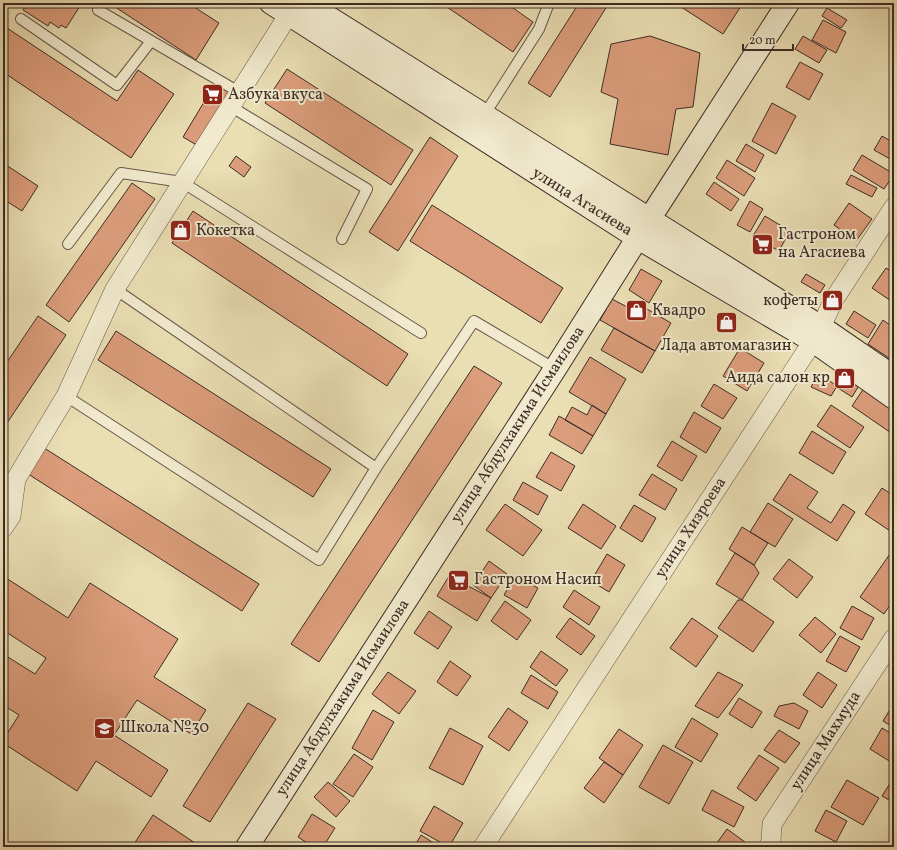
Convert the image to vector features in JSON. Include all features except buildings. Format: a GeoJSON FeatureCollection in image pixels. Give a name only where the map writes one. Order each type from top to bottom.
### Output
{"type":"FeatureCollection","features":[{"type":"Feature","properties":{"kind":"main road","name":"улица Абдулхакима Исмаилова"},"geometry":{"type":"LineString","coordinates":[[247,847],[555,369],[788,3]]}},
{"type":"Feature","properties":{"kind":"main road","name":"улица Агасиева"},"geometry":{"type":"LineString","coordinates":[[290,6],[484,114],[650,218],[817,334],[894,398]]}},
{"type":"Feature","properties":{"kind":"main road","name":"улица Агасиева"},"geometry":{"type":"LineString","coordinates":[[290,6],[472,132],[638,238],[894,377]]}},
{"type":"Feature","properties":{"kind":"street"},"geometry":{"type":"LineString","coordinates":[[6,518],[16,479],[66,396],[115,289],[235,99],[290,6]]}},
{"type":"Feature","properties":{"kind":"street","name":"улица Хизроева"},"geometry":{"type":"LineString","coordinates":[[483,847],[817,334],[833,301],[894,207]]}},
{"type":"Feature","properties":{"kind":"street","name":"улица Махмуда"},"geometry":{"type":"LineString","coordinates":[[768,847],[771,842],[772,824],[894,638]]}},
{"type":"Feature","properties":{"kind":"lane"},"geometry":{"type":"LineString","coordinates":[[472,132],[538,29],[549,3]]}},
{"type":"Feature","properties":{"kind":"lane"},"geometry":{"type":"LineString","coordinates":[[98,10],[151,41],[367,189],[342,239]]}},
{"type":"Feature","properties":{"kind":"lane"},"geometry":{"type":"LineString","coordinates":[[21,19],[117,85],[151,41]]}},
{"type":"Feature","properties":{"kind":"lane"},"geometry":{"type":"LineString","coordinates":[[68,244],[121,173],[182,182],[421,333]]}},
{"type":"Feature","properties":{"kind":"lane"},"geometry":{"type":"LineString","coordinates":[[115,289],[376,468]]}},
{"type":"Feature","properties":{"kind":"lane"},"geometry":{"type":"LineString","coordinates":[[66,396],[319,560],[376,468],[474,321],[555,369]]}},
{"type":"Feature","properties":{"kind":"place","name":"Азбука вкуса"},"geometry":{"type":"Point","coordinates":[213,95]}},
{"type":"Feature","properties":{"kind":"place","name":"Кокетка"},"geometry":{"type":"Point","coordinates":[181,231]}},
{"type":"Feature","properties":{"kind":"place","name":"Гастроном на Агасиева"},"geometry":{"type":"Point","coordinates":[763,244]}},
{"type":"Feature","properties":{"kind":"place","name":"кофеты"},"geometry":{"type":"Point","coordinates":[833,301]}},
{"type":"Feature","properties":{"kind":"place","name":"Квадро"},"geometry":{"type":"Point","coordinates":[637,311]}},
{"type":"Feature","properties":{"kind":"place","name":"Лада автомагазин"},"geometry":{"type":"Point","coordinates":[726,322]}},
{"type":"Feature","properties":{"kind":"place","name":"Аида салон кр"},"geometry":{"type":"Point","coordinates":[845,378]}},
{"type":"Feature","properties":{"kind":"place","name":"Гастроном Насип"},"geometry":{"type":"Point","coordinates":[458,580]}},
{"type":"Feature","properties":{"kind":"place","name":"Школа №30"},"geometry":{"type":"Point","coordinates":[104,728]}}]}
